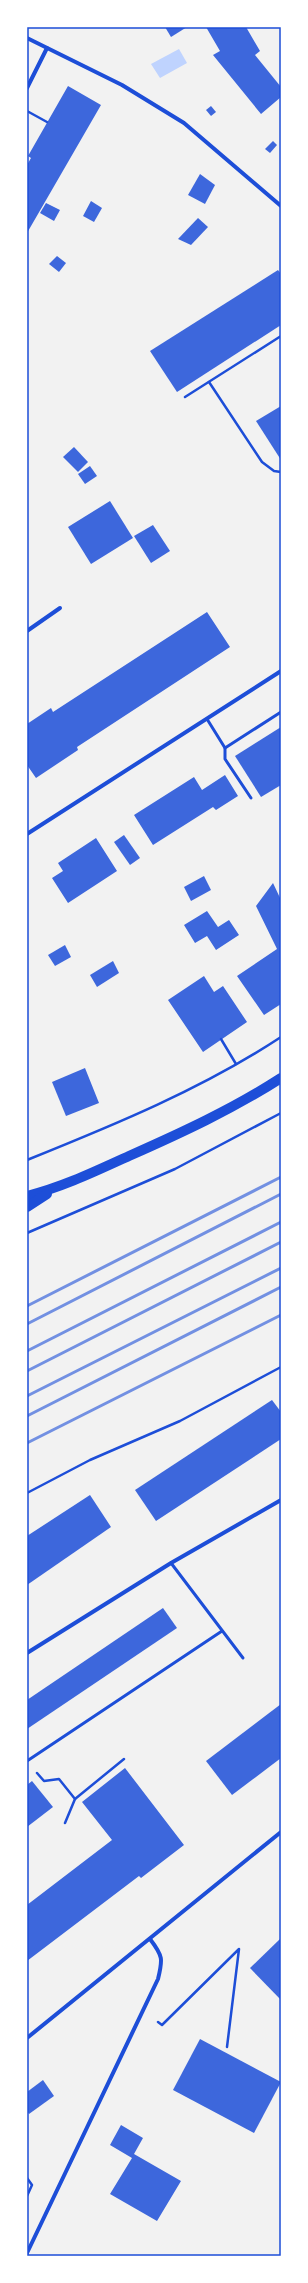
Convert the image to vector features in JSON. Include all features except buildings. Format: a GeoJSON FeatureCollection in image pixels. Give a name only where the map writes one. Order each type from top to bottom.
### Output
{"type":"FeatureCollection","features":[{"type":"Feature","properties":{"kind":"main road"},"geometry":{"type":"LineString","coordinates":[[27,1196],[53,1189],[172,1137],[214,1117],[281,1078]]}},
{"type":"Feature","properties":{"kind":"main road"},"geometry":{"type":"LineString","coordinates":[[27,1207],[53,1189]]}},
{"type":"Feature","properties":{"kind":"street"},"geometry":{"type":"LineString","coordinates":[[27,38],[122,85],[184,123],[281,206]]}},
{"type":"Feature","properties":{"kind":"street"},"geometry":{"type":"LineString","coordinates":[[27,88],[47,48]]}},
{"type":"Feature","properties":{"kind":"street"},"geometry":{"type":"LineString","coordinates":[[27,632],[60,608]]}},
{"type":"Feature","properties":{"kind":"street"},"geometry":{"type":"LineString","coordinates":[[27,834],[281,671]]}},
{"type":"Feature","properties":{"kind":"street"},"geometry":{"type":"LineString","coordinates":[[27,1653],[170,1562],[281,1500]]}},
{"type":"Feature","properties":{"kind":"street"},"geometry":{"type":"LineString","coordinates":[[27,2038],[281,1832]]}},
{"type":"Feature","properties":{"kind":"street"},"geometry":{"type":"LineString","coordinates":[[27,2253],[158,1980],[162,1963],[161,1953],[150,1939]]}},
{"type":"Feature","properties":{"kind":"lane"},"geometry":{"type":"LineString","coordinates":[[225,748],[281,712]]}},
{"type":"Feature","properties":{"kind":"lane"},"geometry":{"type":"LineString","coordinates":[[206,719],[225,748],[225,760],[251,798]]}},
{"type":"Feature","properties":{"kind":"lane"},"geometry":{"type":"LineString","coordinates":[[170,1562],[243,1658]]}},
{"type":"Feature","properties":{"kind":"lane"},"geometry":{"type":"LineString","coordinates":[[27,1761],[222,1631]]}},
{"type":"Feature","properties":{"kind":"path"},"geometry":{"type":"LineString","coordinates":[[27,111],[47,122]]}},
{"type":"Feature","properties":{"kind":"path"},"geometry":{"type":"LineString","coordinates":[[185,397],[281,336]]}},
{"type":"Feature","properties":{"kind":"path"},"geometry":{"type":"LineString","coordinates":[[209,382],[262,462],[274,471],[281,472]]}},
{"type":"Feature","properties":{"kind":"path"},"geometry":{"type":"LineString","coordinates":[[27,1160],[149,1109],[210,1079],[281,1037]]}},
{"type":"Feature","properties":{"kind":"path"},"geometry":{"type":"LineString","coordinates":[[221,1039],[236,1064]]}},
{"type":"Feature","properties":{"kind":"path"},"geometry":{"type":"LineString","coordinates":[[27,1233],[174,1169],[281,1113]]}},
{"type":"Feature","properties":{"kind":"path"},"geometry":{"type":"LineString","coordinates":[[27,1493],[90,1460],[180,1421],[281,1367]]}},
{"type":"Feature","properties":{"kind":"path"},"geometry":{"type":"LineString","coordinates":[[65,1823],[75,1798],[124,1759]]}},
{"type":"Feature","properties":{"kind":"path"},"geometry":{"type":"LineString","coordinates":[[44,1781],[59,1779],[75,1798]]}},
{"type":"Feature","properties":{"kind":"path"},"geometry":{"type":"LineString","coordinates":[[158,2022],[162,2025],[239,1948],[227,2047]]}},
{"type":"Feature","properties":{"kind":"path"},"geometry":{"type":"LineString","coordinates":[[27,2178],[32,2185],[27,2196]]}},
{"type":"Feature","properties":{"kind":"water"},"geometry":{"type":"Polygon","coordinates":[[[179,49],[187,63],[160,78],[151,64],[179,49]]]}},
{"type":"Feature","properties":{"kind":"railway"},"geometry":{"type":"LineString","coordinates":[[27,1306],[281,1177]]}},
{"type":"Feature","properties":{"kind":"railway"},"geometry":{"type":"LineString","coordinates":[[27,1324],[281,1194]]}},
{"type":"Feature","properties":{"kind":"railway"},"geometry":{"type":"LineString","coordinates":[[27,1351],[281,1222]]}},
{"type":"Feature","properties":{"kind":"railway"},"geometry":{"type":"LineString","coordinates":[[27,1371],[281,1242]]}},
{"type":"Feature","properties":{"kind":"railway"},"geometry":{"type":"LineString","coordinates":[[27,1396],[281,1268]]}},
{"type":"Feature","properties":{"kind":"railway"},"geometry":{"type":"LineString","coordinates":[[27,1416],[281,1287]]}},
{"type":"Feature","properties":{"kind":"railway"},"geometry":{"type":"LineString","coordinates":[[27,1443],[281,1315]]}}]}
